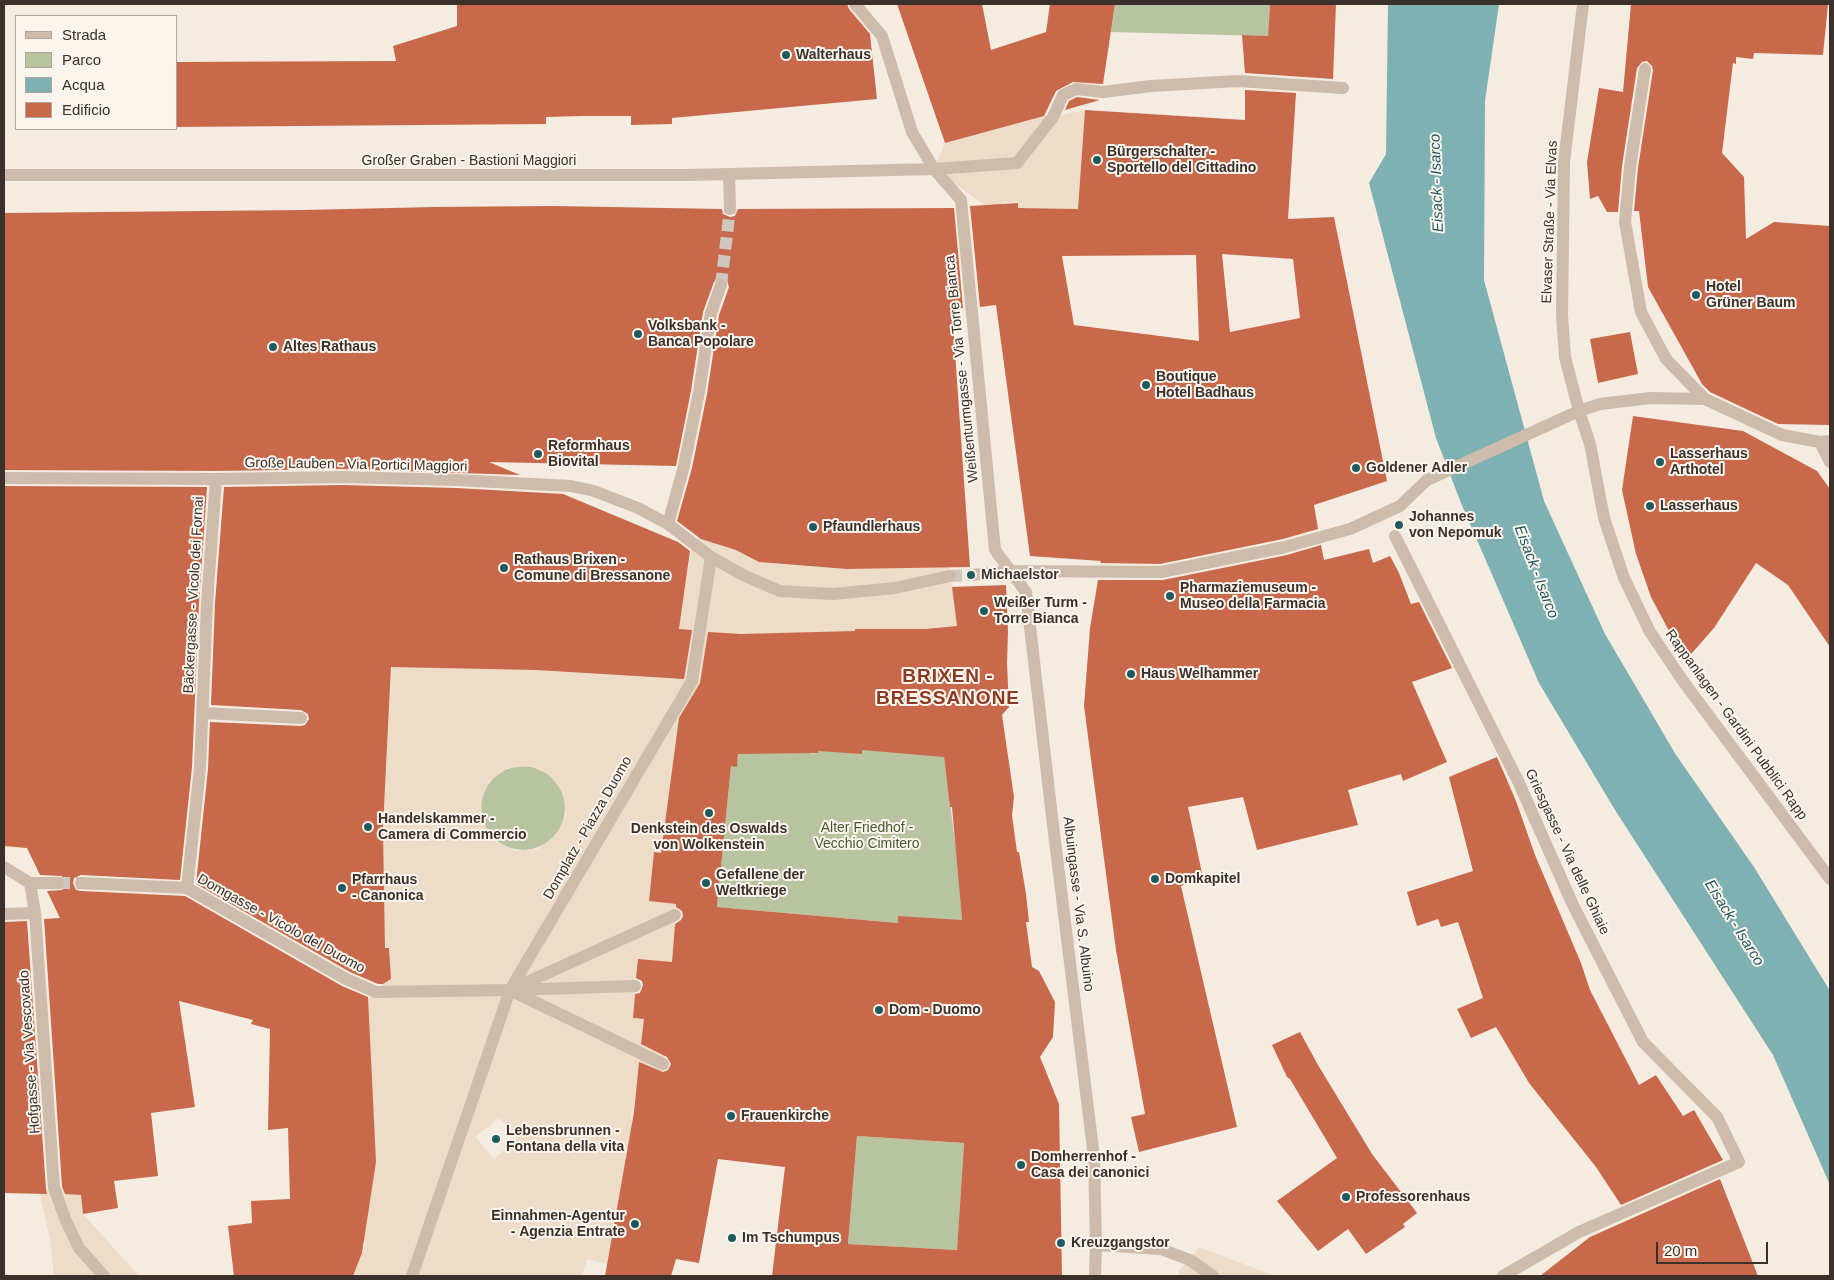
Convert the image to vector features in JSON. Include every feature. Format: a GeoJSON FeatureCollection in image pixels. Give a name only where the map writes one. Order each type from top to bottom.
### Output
{"type":"FeatureCollection","features":[{"type":"Feature","properties":{"kind":"street","name":"Weißenturmgasse - Via Torre Bianca"},"geometry":{"type":"LineString","coordinates":[[855,4],[882,36],[912,132],[934,169],[961,200],[995,550],[1011,571]]}},
{"type":"Feature","properties":{"kind":"street","name":"Elvaser Straße - Via Elvas"},"geometry":{"type":"LineString","coordinates":[[1579,411],[1565,357],[1562,314],[1564,162],[1583,4]]}},
{"type":"Feature","properties":{"kind":"street"},"geometry":{"type":"LineString","coordinates":[[1645,70],[1630,167],[1625,222],[1640,312],[1666,359],[1705,399],[1782,434],[1825,442],[1830,462]]}},
{"type":"Feature","properties":{"kind":"street","name":"Großer Graben - Bastioni Maggiori"},"geometry":{"type":"LineString","coordinates":[[4,175],[494,176],[729,174],[934,169],[1017,163],[1054,118],[1063,95],[1076,90],[1104,92],[1151,86],[1238,80],[1343,88]]}},
{"type":"Feature","properties":{"kind":"street"},"geometry":{"type":"LineString","coordinates":[[729,174],[730,209]]}},
{"type":"Feature","properties":{"kind":"street"},"geometry":{"type":"LineString","coordinates":[[668,524],[684,466],[699,392],[710,313],[721,285]]}},
{"type":"Feature","properties":{"kind":"street"},"geometry":{"type":"LineString","coordinates":[[971,575],[1011,571],[1161,572],[1285,547],[1350,529],[1400,506],[1427,480],[1579,411],[1600,404],[1650,398],[1705,399]]}},
{"type":"Feature","properties":{"kind":"street","name":"Rappanlagen - Gardini Pubblici Rapp"},"geometry":{"type":"LineString","coordinates":[[1579,411],[1590,444],[1604,518],[1624,578],[1650,632],[1683,681],[1830,879]]}},
{"type":"Feature","properties":{"kind":"street","name":"Große Lauben - Via Portici Maggiori"},"geometry":{"type":"LineString","coordinates":[[4,478],[216,479],[342,477],[447,479],[571,486],[594,491],[638,508],[668,524],[711,557],[745,576],[780,591],[833,594],[895,588],[950,576]]}},
{"type":"Feature","properties":{"kind":"street","name":"Bäckergasse - Vicolo dei Fornai"},"geometry":{"type":"LineString","coordinates":[[187,888],[200,768],[207,603],[216,479]]}},
{"type":"Feature","properties":{"kind":"street","name":"Griesgasse - Via delle Ghiaie"},"geometry":{"type":"LineString","coordinates":[[1395,536],[1518,781],[1573,905],[1643,1042],[1717,1117],[1739,1162],[1579,1232],[1503,1276]]}},
{"type":"Feature","properties":{"kind":"street","name":"Domplatz - Piazza Duomo"},"geometry":{"type":"LineString","coordinates":[[412,1276],[510,990],[692,681],[711,557]]}},
{"type":"Feature","properties":{"kind":"street","name":"Albuingasse - Via S. Albuino"},"geometry":{"type":"LineString","coordinates":[[1011,571],[1026,592],[1094,1157],[1095,1276]]}},
{"type":"Feature","properties":{"kind":"street","name":"Bäckergasse - Vicolo dei Fornai"},"geometry":{"type":"LineString","coordinates":[[202,714],[301,718]]}},
{"type":"Feature","properties":{"kind":"street"},"geometry":{"type":"LineString","coordinates":[[4,867],[30,883],[58,883]]}},
{"type":"Feature","properties":{"kind":"street","name":"Hofgasse - Via Vescovado"},"geometry":{"type":"LineString","coordinates":[[30,883],[35,913],[54,1188],[66,1221],[79,1248],[104,1276]]}},
{"type":"Feature","properties":{"kind":"street","name":"Domgasse - Vicolo del Duomo"},"geometry":{"type":"LineString","coordinates":[[81,883],[187,888],[346,979],[376,992],[510,990]]}},
{"type":"Feature","properties":{"kind":"street"},"geometry":{"type":"LineString","coordinates":[[4,914],[35,913]]}},
{"type":"Feature","properties":{"kind":"street"},"geometry":{"type":"LineString","coordinates":[[510,990],[675,915]]}},
{"type":"Feature","properties":{"kind":"street"},"geometry":{"type":"LineString","coordinates":[[510,990],[635,986]]}},
{"type":"Feature","properties":{"kind":"street"},"geometry":{"type":"LineString","coordinates":[[510,990],[663,1064]]}},
{"type":"Feature","properties":{"kind":"street"},"geometry":{"type":"LineString","coordinates":[[1096,1245],[1161,1249],[1190,1260],[1213,1276]]}},
{"type":"Feature","properties":{"kind":"green space"},"geometry":{"type":"Polygon","coordinates":[[[1115,4],[1270,4],[1268,36],[1111,32],[1115,4]]]}},
{"type":"Feature","properties":{"kind":"green space","name":"Alter Friedhof - Vecchio Cimitero"},"geometry":{"type":"Polygon","coordinates":[[[942,742],[956,850],[962,920],[898,923],[717,907],[731,766],[737,766],[739,744],[810,744],[811,754],[818,753],[818,745],[862,754],[862,744],[942,742]]]}},
{"type":"Feature","properties":{"kind":"green space"},"geometry":{"type":"Polygon","coordinates":[[[523,766],[539,769],[553,778],[562,792],[565,808],[562,824],[553,838],[539,847],[523,850],[507,847],[493,838],[484,824],[481,808],[484,792],[493,778],[507,769],[523,766]]]}},
{"type":"Feature","properties":{"kind":"green space"},"geometry":{"type":"Polygon","coordinates":[[[857,1136],[964,1143],[957,1250],[848,1244],[857,1136]]]}},
{"type":"Feature","properties":{"kind":"shaded area"},"geometry":{"type":"Polygon","coordinates":[[[1085,110],[1078,209],[1018,208],[1017,202],[1003,202],[1003,208],[990,209],[934,169],[945,143],[1043,116],[1054,117],[1085,110]]]}},
{"type":"Feature","properties":{"kind":"shaded area"},"geometry":{"type":"Polygon","coordinates":[[[700,531],[736,550],[777,564],[847,569],[949,567],[952,589],[960,590],[962,634],[940,628],[855,639],[669,794],[661,853],[654,852],[649,901],[676,904],[672,962],[638,960],[633,1018],[668,1021],[663,1072],[638,1071],[631,1119],[632,1124],[607,1264],[587,1259],[582,1276],[353,1276],[366,1244],[364,1242],[368,1000],[383,984],[390,952],[389,949],[385,948],[383,828],[392,666],[536,670],[675,679],[680,620],[691,551],[700,531]],[[530,766],[508,768],[489,781],[481,802],[483,823],[496,842],[516,851],[538,849],[556,835],[566,815],[563,793],[550,775],[530,766]],[[499,1118],[475,1137],[494,1159],[517,1140],[499,1118]]]}},
{"type":"Feature","properties":{"kind":"shaded area"},"geometry":{"type":"Polygon","coordinates":[[[79,1184],[83,1214],[139,1276],[54,1276],[50,1239],[39,1190],[79,1184]]]}},
{"type":"Feature","properties":{"kind":"shaded area"},"geometry":{"type":"Polygon","coordinates":[[[1199,1247],[1275,1276],[1181,1276],[1178,1272],[1199,1247]]]}},
{"type":"Feature","properties":{"kind":"water","name":"Eisack - Isarco"},"geometry":{"type":"Polygon","coordinates":[[[1388,4],[1499,4],[1485,101],[1484,280],[1544,501],[1605,634],[1676,755],[1754,867],[1830,991],[1830,1185],[1773,1055],[1615,810],[1539,683],[1461,503],[1436,438],[1369,183],[1386,154],[1388,4]]]}},
{"type":"Feature","properties":{"kind":"building"},"geometry":{"type":"Polygon","coordinates":[[[457,4],[847,4],[870,34],[877,99],[672,118],[672,124],[631,125],[631,116],[581,116],[546,117],[546,124],[178,127],[178,62],[396,61],[393,46],[457,26],[457,4]]]}},
{"type":"Feature","properties":{"kind":"building"},"geometry":{"type":"Polygon","coordinates":[[[897,4],[982,4],[991,50],[1046,32],[1050,4],[1115,4],[1103,84],[1073,82],[1056,91],[1044,116],[945,143],[897,4]]]}},
{"type":"Feature","properties":{"kind":"building"},"geometry":{"type":"Polygon","coordinates":[[[1270,4],[1336,4],[1333,79],[1245,73],[1242,35],[1268,36],[1270,4]]]}},
{"type":"Feature","properties":{"kind":"building"},"geometry":{"type":"Polygon","coordinates":[[[1631,4],[1828,4],[1823,55],[1754,53],[1753,59],[1736,57],[1736,64],[1733,63],[1722,153],[1744,177],[1746,239],[1774,222],[1830,226],[1830,425],[1778,424],[1710,392],[1702,384],[1648,287],[1639,211],[1634,211],[1638,168],[1653,70],[1647,61],[1642,62],[1637,68],[1622,166],[1618,212],[1607,212],[1598,196],[1590,199],[1587,162],[1599,88],[1623,92],[1631,4]]]}},
{"type":"Feature","properties":{"kind":"building"},"geometry":{"type":"Polygon","coordinates":[[[1245,90],[1296,93],[1288,219],[1334,217],[1387,481],[1314,505],[1318,529],[1283,539],[1160,564],[1100,563],[1101,561],[1030,556],[996,305],[980,307],[970,206],[1018,203],[1018,208],[1078,209],[1085,110],[1245,120],[1245,90]],[[1222,254],[1230,332],[1300,318],[1293,259],[1222,254]],[[1196,255],[1062,256],[1074,325],[1199,341],[1196,255]]]}},
{"type":"Feature","properties":{"kind":"building"},"geometry":{"type":"Polygon","coordinates":[[[1077,97],[1100,100],[1065,110],[1069,101],[1077,97]]]}},
{"type":"Feature","properties":{"kind":"building"},"geometry":{"type":"Polygon","coordinates":[[[552,206],[722,209],[723,214],[730,217],[735,216],[738,209],[954,208],[963,308],[952,309],[970,567],[847,569],[759,562],[736,550],[701,539],[677,521],[692,468],[707,394],[719,315],[729,287],[727,280],[723,277],[716,279],[714,282],[703,312],[691,391],[676,466],[489,462],[520,475],[342,469],[216,471],[4,470],[4,213],[552,206]]]}},
{"type":"Feature","properties":{"kind":"building"},"geometry":{"type":"Polygon","coordinates":[[[1630,332],[1638,374],[1598,383],[1590,339],[1630,332]]]}},
{"type":"Feature","properties":{"kind":"building"},"geometry":{"type":"Polygon","coordinates":[[[1633,416],[1743,431],[1817,471],[1830,489],[1830,647],[1788,585],[1756,563],[1714,628],[1685,661],[1651,597],[1636,554],[1622,490],[1633,416]]]}},
{"type":"Feature","properties":{"kind":"building"},"geometry":{"type":"Polygon","coordinates":[[[342,485],[456,488],[563,494],[678,542],[690,551],[679,629],[692,630],[684,679],[536,670],[391,667],[383,828],[385,948],[389,948],[391,979],[383,984],[378,984],[350,972],[196,884],[208,769],[210,722],[301,726],[305,725],[309,719],[308,714],[301,710],[211,705],[215,603],[224,487],[342,485]]]}},
{"type":"Feature","properties":{"kind":"building"},"geometry":{"type":"Polygon","coordinates":[[[4,486],[207,487],[199,603],[192,767],[180,880],[81,875],[74,878],[73,883],[76,890],[81,891],[185,896],[342,986],[368,997],[376,1162],[362,1253],[353,1276],[234,1276],[228,1226],[252,1223],[251,1201],[290,1199],[288,1128],[268,1130],[270,1029],[251,1024],[253,1020],[179,1001],[195,1107],[151,1113],[158,1176],[114,1181],[118,1208],[83,1214],[81,1195],[65,1194],[62,1186],[44,919],[60,918],[47,891],[62,890],[66,883],[62,876],[40,875],[27,848],[4,846],[4,486]]]}},
{"type":"Feature","properties":{"kind":"building"},"geometry":{"type":"Polygon","coordinates":[[[1321,545],[1324,560],[1369,549],[1373,563],[1390,556],[1411,604],[1419,602],[1452,668],[1412,682],[1447,762],[1403,781],[1401,774],[1348,790],[1358,825],[1257,850],[1243,797],[1188,807],[1203,878],[1181,886],[1237,1127],[1139,1152],[1131,1117],[1145,1114],[1116,950],[1084,706],[1090,628],[1098,580],[1163,580],[1287,555],[1321,545]]]}},
{"type":"Feature","properties":{"kind":"building"},"geometry":{"type":"Polygon","coordinates":[[[1006,585],[1009,707],[1002,715],[1014,797],[1012,815],[1017,852],[1019,852],[1026,894],[1029,922],[1026,922],[1032,967],[1039,971],[1055,1002],[1053,1037],[1040,1057],[1059,1104],[1062,1276],[772,1276],[785,1167],[718,1159],[699,1263],[676,1259],[671,1276],[605,1276],[634,1112],[639,1062],[663,1072],[668,1070],[671,1064],[667,1057],[641,1044],[644,1019],[633,1018],[635,994],[640,993],[643,985],[642,981],[636,978],[638,959],[672,962],[675,924],[683,916],[682,911],[676,907],[676,904],[649,901],[654,852],[661,853],[679,718],[700,683],[708,632],[741,634],[855,631],[855,629],[926,629],[957,626],[952,587],[1006,585]],[[862,750],[862,754],[818,751],[818,753],[738,754],[737,767],[731,766],[717,907],[898,923],[898,916],[962,920],[952,807],[950,807],[944,757],[862,750]],[[857,1136],[848,1244],[957,1250],[964,1143],[857,1136]]]}},
{"type":"Feature","properties":{"kind":"building"},"geometry":{"type":"Polygon","coordinates":[[[1497,757],[1516,801],[1535,855],[1581,963],[1590,990],[1639,1085],[1656,1075],[1683,1116],[1694,1110],[1723,1160],[1621,1205],[1596,1167],[1529,1083],[1496,1027],[1471,1038],[1457,1009],[1483,998],[1458,922],[1441,927],[1438,919],[1417,926],[1407,892],[1473,871],[1449,777],[1497,757]]]}},
{"type":"Feature","properties":{"kind":"building"},"geometry":{"type":"Polygon","coordinates":[[[27,921],[47,1194],[4,1193],[4,922],[27,921]]]}},
{"type":"Feature","properties":{"kind":"building","name":"Professorenhaus"},"geometry":{"type":"Polygon","coordinates":[[[1300,1032],[1372,1154],[1417,1213],[1403,1224],[1405,1227],[1366,1254],[1348,1229],[1318,1251],[1277,1201],[1337,1158],[1290,1079],[1287,1077],[1272,1045],[1300,1032]]]}},
{"type":"Feature","properties":{"kind":"building"},"geometry":{"type":"Polygon","coordinates":[[[1720,1179],[1758,1276],[1540,1276],[1590,1237],[1720,1179]]]}},
{"type":"Feature","properties":{"kind":"tunnel"},"geometry":{"type":"LineString","coordinates":[[721,285],[730,209]]}},
{"type":"Feature","properties":{"kind":"tunnel"},"geometry":{"type":"LineString","coordinates":[[950,576],[971,575]]}},
{"type":"Feature","properties":{"kind":"tunnel"},"geometry":{"type":"LineString","coordinates":[[58,883],[81,883]]}},
{"type":"Feature","properties":{"kind":"place","name":"Walterhaus"},"geometry":{"type":"Point","coordinates":[786,55]}},
{"type":"Feature","properties":{"kind":"place","name":"Bürgerschalter - Sportello del Cittadino"},"geometry":{"type":"Point","coordinates":[1097,160]}},
{"type":"Feature","properties":{"kind":"place","name":"Hotel Grüner Baum"},"geometry":{"type":"Point","coordinates":[1696,295]}},
{"type":"Feature","properties":{"kind":"place","name":"Volksbank - Banca Popolare"},"geometry":{"type":"Point","coordinates":[638,334]}},
{"type":"Feature","properties":{"kind":"place","name":"Altes Rathaus"},"geometry":{"type":"Point","coordinates":[273,347]}},
{"type":"Feature","properties":{"kind":"place","name":"Boutique Hotel Badhaus"},"geometry":{"type":"Point","coordinates":[1146,385]}},
{"type":"Feature","properties":{"kind":"place","name":"Reformhaus Biovital"},"geometry":{"type":"Point","coordinates":[538,454]}},
{"type":"Feature","properties":{"kind":"place","name":"Lasserhaus Arthotel"},"geometry":{"type":"Point","coordinates":[1660,462]}},
{"type":"Feature","properties":{"kind":"place","name":"Goldener Adler"},"geometry":{"type":"Point","coordinates":[1356,468]}},
{"type":"Feature","properties":{"kind":"place","name":"Lasserhaus"},"geometry":{"type":"Point","coordinates":[1650,506]}},
{"type":"Feature","properties":{"kind":"place","name":"Johannes von Nepomuk"},"geometry":{"type":"Point","coordinates":[1399,525]}},
{"type":"Feature","properties":{"kind":"place","name":"Pfaundlerhaus"},"geometry":{"type":"Point","coordinates":[813,527]}},
{"type":"Feature","properties":{"kind":"place","name":"Rathaus Brixen - Comune di Bressanone"},"geometry":{"type":"Point","coordinates":[504,568]}},
{"type":"Feature","properties":{"kind":"place","name":"Michaelstor"},"geometry":{"type":"Point","coordinates":[971,575]}},
{"type":"Feature","properties":{"kind":"place","name":"Pharmaziemuseum - Museo della Farmacia"},"geometry":{"type":"Point","coordinates":[1170,596]}},
{"type":"Feature","properties":{"kind":"place","name":"Weißer Turm - Torre Bianca"},"geometry":{"type":"Point","coordinates":[984,611]}},
{"type":"Feature","properties":{"kind":"place","name":"Haus Welhammer"},"geometry":{"type":"Point","coordinates":[1131,674]}},
{"type":"Feature","properties":{"kind":"place","name":"Denkstein des Oswalds von Wolkenstein"},"geometry":{"type":"Point","coordinates":[709,813]}},
{"type":"Feature","properties":{"kind":"place","name":"Handelskammer - Camera di Commercio"},"geometry":{"type":"Point","coordinates":[368,827]}},
{"type":"Feature","properties":{"kind":"place","name":"Domkapitel"},"geometry":{"type":"Point","coordinates":[1155,879]}},
{"type":"Feature","properties":{"kind":"place","name":"Gefallene der Weltkriege"},"geometry":{"type":"Point","coordinates":[706,883]}},
{"type":"Feature","properties":{"kind":"place","name":"Pfarrhaus - Canonica"},"geometry":{"type":"Point","coordinates":[342,888]}},
{"type":"Feature","properties":{"kind":"place","name":"Dom - Duomo"},"geometry":{"type":"Point","coordinates":[879,1010]}},
{"type":"Feature","properties":{"kind":"place","name":"Frauenkirche"},"geometry":{"type":"Point","coordinates":[731,1116]}},
{"type":"Feature","properties":{"kind":"place","name":"Lebensbrunnen - Fontana della vita"},"geometry":{"type":"Point","coordinates":[496,1139]}},
{"type":"Feature","properties":{"kind":"place","name":"Domherrenhof - Casa dei canonici"},"geometry":{"type":"Point","coordinates":[1021,1165]}},
{"type":"Feature","properties":{"kind":"place","name":"Professorenhaus"},"geometry":{"type":"Point","coordinates":[1346,1197]}},
{"type":"Feature","properties":{"kind":"place","name":"Einnahmen-Agentur - Agenzia Entrate"},"geometry":{"type":"Point","coordinates":[635,1224]}},
{"type":"Feature","properties":{"kind":"place","name":"Im Tschumpus"},"geometry":{"type":"Point","coordinates":[732,1238]}},
{"type":"Feature","properties":{"kind":"place","name":"Kreuzgangstor"},"geometry":{"type":"Point","coordinates":[1061,1243]}},
{"type":"Feature","properties":{"kind":"district","name":"BRIXEN - BRESSANONE"},"geometry":{"type":"Point","coordinates":[948,688]}}]}
